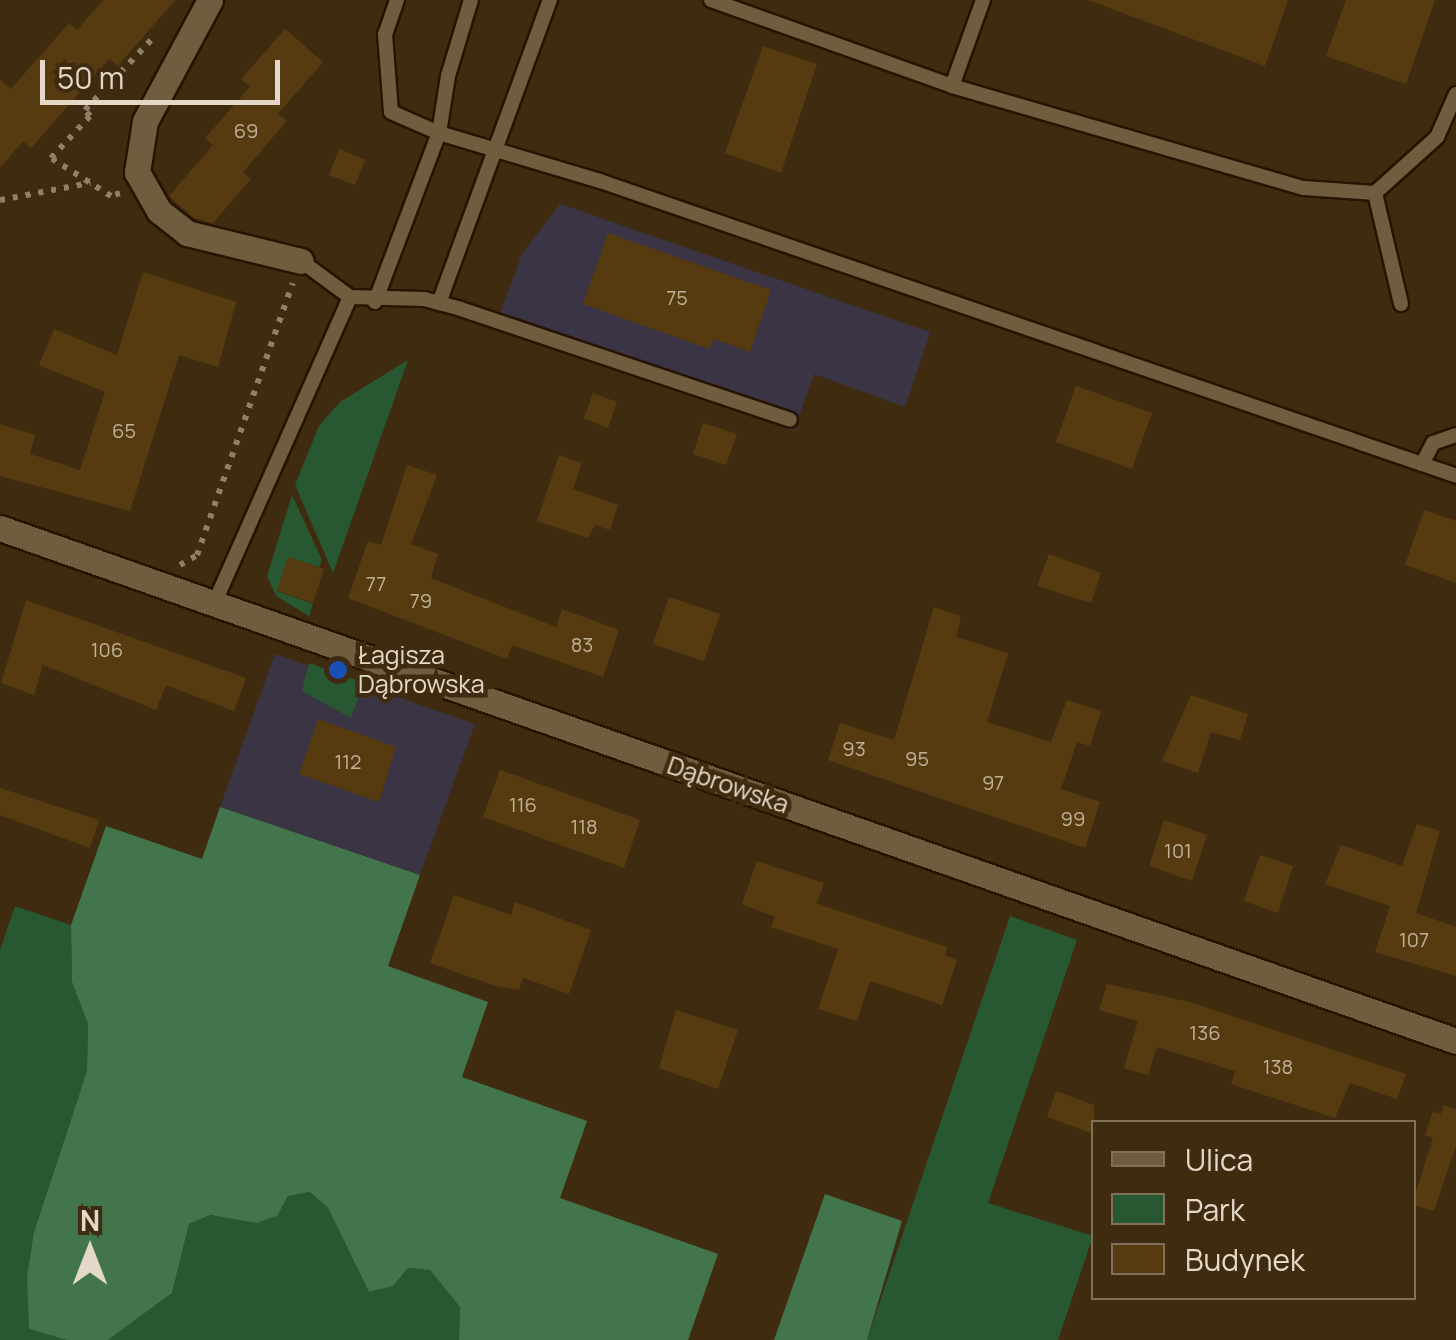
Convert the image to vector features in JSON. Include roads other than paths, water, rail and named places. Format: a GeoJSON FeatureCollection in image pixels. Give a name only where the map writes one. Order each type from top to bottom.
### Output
{"type":"FeatureCollection","features":[{"type":"Feature","properties":{"kind":"street"},"geometry":{"type":"LineString","coordinates":[[210,0],[138,137],[143,188],[159,211],[187,233],[301,261]]}},
{"type":"Feature","properties":{"kind":"street","name":"Dąbrowska"},"geometry":{"type":"LineString","coordinates":[[0,528],[1456,1041]]}},
{"type":"Feature","properties":{"kind":"lane"},"geometry":{"type":"LineString","coordinates":[[397,0],[384,34],[391,112],[439,133],[499,148],[1456,476]]}},
{"type":"Feature","properties":{"kind":"lane"},"geometry":{"type":"LineString","coordinates":[[375,302],[439,133],[448,76],[471,0]]}},
{"type":"Feature","properties":{"kind":"lane"},"geometry":{"type":"LineString","coordinates":[[439,304],[550,0]]}},
{"type":"Feature","properties":{"kind":"lane"},"geometry":{"type":"LineString","coordinates":[[711,0],[952,86],[1304,188],[1375,193],[1437,137],[1456,94]]}},
{"type":"Feature","properties":{"kind":"lane"},"geometry":{"type":"LineString","coordinates":[[952,86],[984,0]]}},
{"type":"Feature","properties":{"kind":"lane"},"geometry":{"type":"LineString","coordinates":[[1375,193],[1400,304]]}},
{"type":"Feature","properties":{"kind":"lane"},"geometry":{"type":"LineString","coordinates":[[301,261],[350,297],[375,302],[439,304],[790,420]]}},
{"type":"Feature","properties":{"kind":"lane"},"geometry":{"type":"LineString","coordinates":[[214,604],[350,297]]}},
{"type":"Feature","properties":{"kind":"lane"},"geometry":{"type":"LineString","coordinates":[[1422,464],[1432,444],[1456,435]]}},
{"type":"Feature","properties":{"kind":"place","name":"Łagisza Dąbrowska"},"geometry":{"type":"Point","coordinates":[338,670]}}]}
